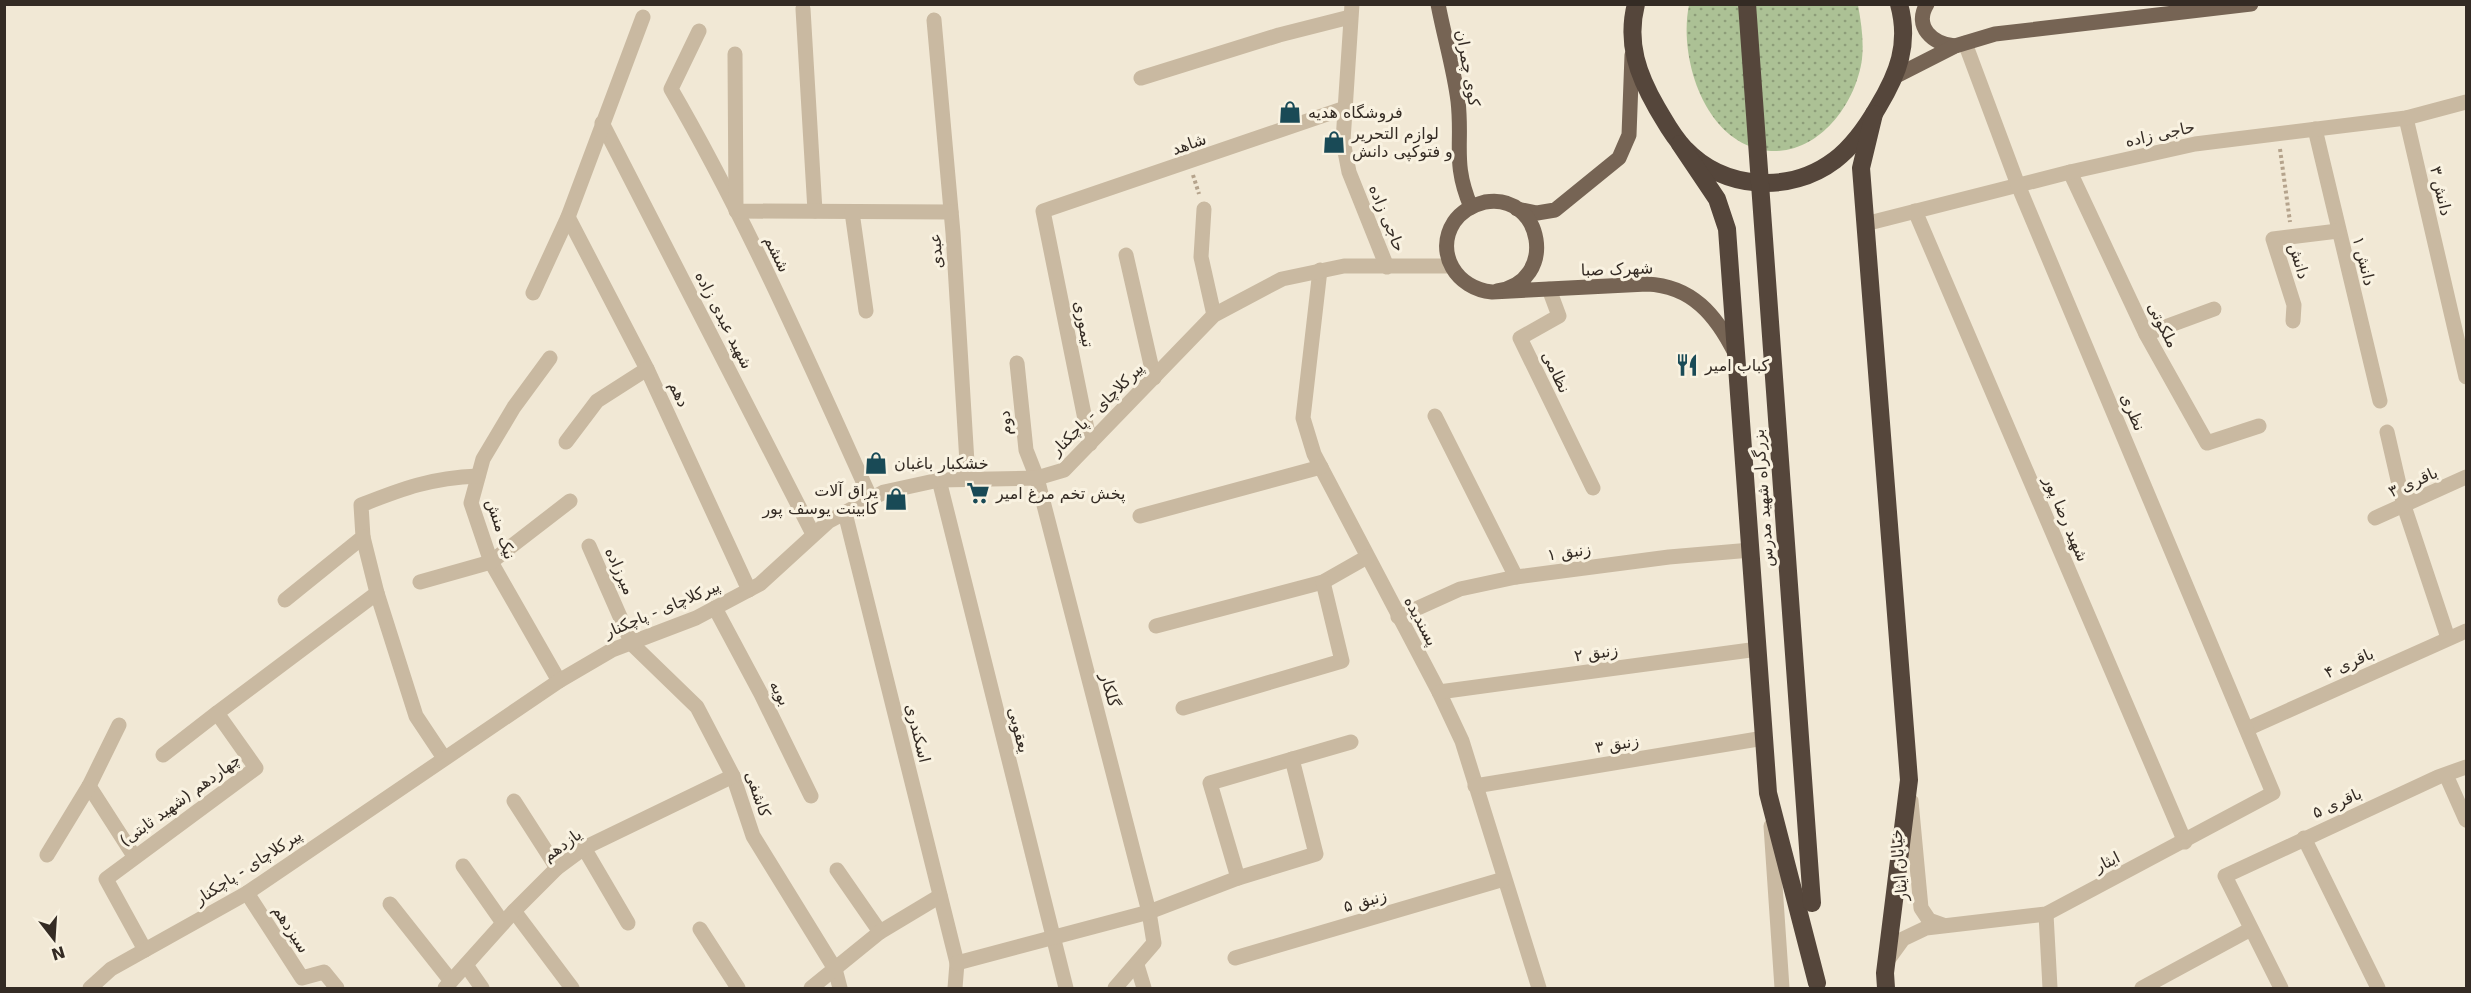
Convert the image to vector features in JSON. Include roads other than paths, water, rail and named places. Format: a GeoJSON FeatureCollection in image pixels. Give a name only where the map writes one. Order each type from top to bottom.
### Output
{"type":"FeatureCollection","features":[{"type":"Feature","properties":{"kind":"highway","name":"بزرگراه شهید مدرس"},"geometry":{"type":"LineString","coordinates":[[1636,4],[1632,40],[1641,80],[1717,200],[1725,220],[1768,793],[1818,986]]}},
{"type":"Feature","properties":{"kind":"highway","name":"بزرگراه شهید مدرس"},"geometry":{"type":"LineString","coordinates":[[1748,4],[1818,986]]}},
{"type":"Feature","properties":{"kind":"highway"},"geometry":{"type":"LineString","coordinates":[[1680,144],[1705,166],[1727,176],[1759,183],[1784,182],[1808,176],[1836,159],[1848,148],[1874,114],[1896,76],[1904,43],[1899,4]]}},
{"type":"Feature","properties":{"kind":"highway"},"geometry":{"type":"LineString","coordinates":[[1874,114],[1861,160],[1910,780],[1886,964],[1886,988]]}},
{"type":"Feature","properties":{"kind":"main road","name":"کوی چمران"},"geometry":{"type":"LineString","coordinates":[[1438,4],[1458,102],[1458,165],[1461,182],[1471,207]]}},
{"type":"Feature","properties":{"kind":"main road"},"geometry":{"type":"LineString","coordinates":[[1927,4],[1923,10],[1923,25],[1929,37],[1941,45],[1960,45]]}},
{"type":"Feature","properties":{"kind":"main road"},"geometry":{"type":"LineString","coordinates":[[1896,76],[1960,45],[2019,30],[2252,4]]}},
{"type":"Feature","properties":{"kind":"main road"},"geometry":{"type":"LineString","coordinates":[[1517,209],[1527,218],[1534,231],[1536,259],[1523,279],[1511,287],[1486,291],[1470,286],[1457,275],[1451,266],[1447,249],[1449,232],[1458,217],[1471,207],[1493,202],[1537,213],[1555,210],[1612,166],[1623,153],[1630,128],[1632,40]]}},
{"type":"Feature","properties":{"kind":"main road","name":"شهرک صبا"},"geometry":{"type":"LineString","coordinates":[[1497,291],[1647,284],[1681,291],[1708,310],[1725,335],[1737,360]]}},
{"type":"Feature","properties":{"kind":"street"},"geometry":{"type":"LineString","coordinates":[[803,9],[815,212]]}},
{"type":"Feature","properties":{"kind":"street"},"geometry":{"type":"LineString","coordinates":[[1141,78],[1351,11]]}},
{"type":"Feature","properties":{"kind":"street","name":"حاجی زاده"},"geometry":{"type":"LineString","coordinates":[[1351,11],[1343,141],[1348,172],[1387,267]]}},
{"type":"Feature","properties":{"kind":"street"},"geometry":{"type":"LineString","coordinates":[[533,293],[568,217],[643,17]]}},
{"type":"Feature","properties":{"kind":"street","name":"عبدی"},"geometry":{"type":"LineString","coordinates":[[934,20],[951,212],[968,479]]}},
{"type":"Feature","properties":{"kind":"street","name":"ششم"},"geometry":{"type":"LineString","coordinates":[[699,31],[671,89],[702,143],[793,327],[871,499]]}},
{"type":"Feature","properties":{"kind":"street","name":"نظری"},"geometry":{"type":"LineString","coordinates":[[1960,45],[2273,793]]}},
{"type":"Feature","properties":{"kind":"street"},"geometry":{"type":"LineString","coordinates":[[735,54],[736,211],[951,212]]}},
{"type":"Feature","properties":{"kind":"street","name":"حاجی زاده"},"geometry":{"type":"LineString","coordinates":[[1865,224],[2070,172],[2195,144],[2406,118],[2466,102]]}},
{"type":"Feature","properties":{"kind":"street","name":"شاهد"},"geometry":{"type":"LineString","coordinates":[[1043,211],[1345,108]]}},
{"type":"Feature","properties":{"kind":"street","name":"دانش ۳"},"geometry":{"type":"LineString","coordinates":[[2406,118],[2466,377]]}},
{"type":"Feature","properties":{"kind":"street","name":"شهید عبدی زاده"},"geometry":{"type":"LineString","coordinates":[[602,123],[813,534]]}},
{"type":"Feature","properties":{"kind":"street","name":"دانش ۱"},"geometry":{"type":"LineString","coordinates":[[2315,129],[2380,401]]}},
{"type":"Feature","properties":{"kind":"street","name":"ملکوتی"},"geometry":{"type":"LineString","coordinates":[[2070,172],[2146,334],[2207,443],[2259,426]]}},
{"type":"Feature","properties":{"kind":"street"},"geometry":{"type":"LineString","coordinates":[[1204,209],[1201,256],[1214,315]]}},
{"type":"Feature","properties":{"kind":"street","name":"تیموری"},"geometry":{"type":"LineString","coordinates":[[1043,211],[1090,444]]}},
{"type":"Feature","properties":{"kind":"street","name":"شهید رضا پور"},"geometry":{"type":"LineString","coordinates":[[1915,211],[2185,842]]}},
{"type":"Feature","properties":{"kind":"street"},"geometry":{"type":"LineString","coordinates":[[852,212],[866,310]]}},
{"type":"Feature","properties":{"kind":"street","name":"دهم"},"geometry":{"type":"LineString","coordinates":[[568,217],[647,369],[749,590]]}},
{"type":"Feature","properties":{"kind":"street","name":"دانش"},"geometry":{"type":"LineString","coordinates":[[2293,321],[2294,305],[2273,239],[2338,231]]}},
{"type":"Feature","properties":{"kind":"street"},"geometry":{"type":"LineString","coordinates":[[1126,255],[1154,378]]}},
{"type":"Feature","properties":{"kind":"street","name":"پیرکلاچای - پاچکنار"},"geometry":{"type":"LineString","coordinates":[[90,988],[111,969],[246,893],[559,681],[612,650],[632,644],[714,608],[760,584],[813,534],[884,492],[939,480],[1036,478],[1064,470],[1214,315],[1282,279],[1320,270],[1344,266],[1451,266]]}},
{"type":"Feature","properties":{"kind":"street","name":"پسندیده"},"geometry":{"type":"LineString","coordinates":[[1320,270],[1303,418],[1321,468],[1439,692],[1462,741],[1539,988]]}},
{"type":"Feature","properties":{"kind":"street","name":"نظامی"},"geometry":{"type":"LineString","coordinates":[[1549,289],[1559,316],[1520,338],[1593,488]]}},
{"type":"Feature","properties":{"kind":"street"},"geometry":{"type":"LineString","coordinates":[[2146,334],[2214,309]]}},
{"type":"Feature","properties":{"kind":"street","name":"نیک منش"},"geometry":{"type":"LineString","coordinates":[[550,358],[509,416],[483,459],[471,503],[491,562],[559,681]]}},
{"type":"Feature","properties":{"kind":"street","name":"دوم"},"geometry":{"type":"LineString","coordinates":[[1017,363],[1026,450],[1036,478]]}},
{"type":"Feature","properties":{"kind":"street"},"geometry":{"type":"LineString","coordinates":[[566,441],[597,401],[647,369]]}},
{"type":"Feature","properties":{"kind":"street"},"geometry":{"type":"LineString","coordinates":[[1435,416],[1516,577]]}},
{"type":"Feature","properties":{"kind":"street"},"geometry":{"type":"LineString","coordinates":[[2387,432],[2403,506],[2448,638]]}},
{"type":"Feature","properties":{"kind":"street"},"geometry":{"type":"LineString","coordinates":[[1140,516],[1321,468]]}},
{"type":"Feature","properties":{"kind":"street"},"geometry":{"type":"LineString","coordinates":[[444,758],[416,716],[376,593],[363,537],[361,505],[420,482],[446,477],[478,476]]}},
{"type":"Feature","properties":{"kind":"street","name":"باقری ۳"},"geometry":{"type":"LineString","coordinates":[[2375,518],[2466,477]]}},
{"type":"Feature","properties":{"kind":"street","name":"گلکار"},"geometry":{"type":"LineString","coordinates":[[1036,478],[1149,912],[1154,943],[1115,988]]}},
{"type":"Feature","properties":{"kind":"street","name":"یعقوبی"},"geometry":{"type":"LineString","coordinates":[[939,480],[1066,988]]}},
{"type":"Feature","properties":{"kind":"street"},"geometry":{"type":"LineString","coordinates":[[420,582],[491,562],[570,501]]}},
{"type":"Feature","properties":{"kind":"street","name":"اسکندری"},"geometry":{"type":"LineString","coordinates":[[845,513],[957,963],[955,988]]}},
{"type":"Feature","properties":{"kind":"street"},"geometry":{"type":"LineString","coordinates":[[285,600],[363,537]]}},
{"type":"Feature","properties":{"kind":"street","name":"میرزاده"},"geometry":{"type":"LineString","coordinates":[[589,546],[632,644]]}},
{"type":"Feature","properties":{"kind":"street","name":"زنبق ۱"},"geometry":{"type":"LineString","coordinates":[[1398,617],[1460,589],[1516,577],[1751,550]]}},
{"type":"Feature","properties":{"kind":"street"},"geometry":{"type":"LineString","coordinates":[[1156,626],[1323,582],[1367,557]]}},
{"type":"Feature","properties":{"kind":"street"},"geometry":{"type":"LineString","coordinates":[[1182,708],[1342,661],[1323,582]]}},
{"type":"Feature","properties":{"kind":"street"},"geometry":{"type":"LineString","coordinates":[[163,755],[376,593]]}},
{"type":"Feature","properties":{"kind":"street","name":"بویه"},"geometry":{"type":"LineString","coordinates":[[714,608],[761,694],[811,796]]}},
{"type":"Feature","properties":{"kind":"street","name":"باقری ۴"},"geometry":{"type":"LineString","coordinates":[[2247,729],[2466,631]]}},
{"type":"Feature","properties":{"kind":"street","name":"کاشفی"},"geometry":{"type":"LineString","coordinates":[[632,644],[697,707],[733,776],[753,836],[834,969],[840,988]]}},
{"type":"Feature","properties":{"kind":"street","name":"زنبق ۲"},"geometry":{"type":"LineString","coordinates":[[1439,692],[1758,649]]}},
{"type":"Feature","properties":{"kind":"street","name":"چهاردهم (شهید ثابتی)"},"geometry":{"type":"LineString","coordinates":[[145,950],[106,879],[134,856],[256,768],[217,713]]}},
{"type":"Feature","properties":{"kind":"street"},"geometry":{"type":"LineString","coordinates":[[47,855],[90,786],[119,725]]}},
{"type":"Feature","properties":{"kind":"street","name":"زنبق ۳"},"geometry":{"type":"LineString","coordinates":[[1475,786],[1764,738]]}},
{"type":"Feature","properties":{"kind":"street"},"geometry":{"type":"LineString","coordinates":[[1238,878],[1210,783],[1351,742]]}},
{"type":"Feature","properties":{"kind":"street"},"geometry":{"type":"LineString","coordinates":[[957,963],[1149,912],[1238,878],[1316,854],[1292,759]]}},
{"type":"Feature","properties":{"kind":"street","name":"باقری ۵"},"geometry":{"type":"LineString","coordinates":[[2251,929],[2225,876],[2304,838],[2466,767]]}},
{"type":"Feature","properties":{"kind":"street"},"geometry":{"type":"LineString","coordinates":[[2446,775],[2466,820]]}},
{"type":"Feature","properties":{"kind":"street","name":"یازدهم"},"geometry":{"type":"LineString","coordinates":[[448,985],[514,911],[557,868],[584,848],[733,776]]}},
{"type":"Feature","properties":{"kind":"street","name":"خیابان ایثار"},"geometry":{"type":"LineString","coordinates":[[1910,780],[1921,908],[1929,921],[1946,926]]}},
{"type":"Feature","properties":{"kind":"street"},"geometry":{"type":"LineString","coordinates":[[90,786],[134,856]]}},
{"type":"Feature","properties":{"kind":"street"},"geometry":{"type":"LineString","coordinates":[[1768,793],[1782,988]]}},
{"type":"Feature","properties":{"kind":"street","name":"ایثار"},"geometry":{"type":"LineString","coordinates":[[1946,926],[2046,914],[2185,842],[2273,793]]}},
{"type":"Feature","properties":{"kind":"street"},"geometry":{"type":"LineString","coordinates":[[514,801],[557,868]]}},
{"type":"Feature","properties":{"kind":"street"},"geometry":{"type":"LineString","coordinates":[[2304,838],[2378,988]]}},
{"type":"Feature","properties":{"kind":"street"},"geometry":{"type":"LineString","coordinates":[[584,848],[628,923]]}},
{"type":"Feature","properties":{"kind":"street"},"geometry":{"type":"LineString","coordinates":[[463,866],[503,923]]}},
{"type":"Feature","properties":{"kind":"street"},"geometry":{"type":"LineString","coordinates":[[837,870],[880,932]]}},
{"type":"Feature","properties":{"kind":"street","name":"زنبق ۵"},"geometry":{"type":"LineString","coordinates":[[1235,958],[1504,879]]}},
{"type":"Feature","properties":{"kind":"street","name":"سیزدهم"},"geometry":{"type":"LineString","coordinates":[[246,893],[303,978],[324,972],[337,988]]}},
{"type":"Feature","properties":{"kind":"street"},"geometry":{"type":"LineString","coordinates":[[811,988],[880,932],[940,896]]}},
{"type":"Feature","properties":{"kind":"street"},"geometry":{"type":"LineString","coordinates":[[390,904],[448,985]]}},
{"type":"Feature","properties":{"kind":"street"},"geometry":{"type":"LineString","coordinates":[[514,911],[572,988]]}},
{"type":"Feature","properties":{"kind":"street"},"geometry":{"type":"LineString","coordinates":[[2046,914],[2050,988]]}},
{"type":"Feature","properties":{"kind":"street"},"geometry":{"type":"LineString","coordinates":[[1886,964],[1903,939],[1926,928],[1946,926]]}},
{"type":"Feature","properties":{"kind":"street"},"geometry":{"type":"LineString","coordinates":[[700,929],[738,988]]}},
{"type":"Feature","properties":{"kind":"street"},"geometry":{"type":"LineString","coordinates":[[2142,988],[2251,929],[2281,988]]}},
{"type":"Feature","properties":{"kind":"street"},"geometry":{"type":"LineString","coordinates":[[466,965],[482,988]]}},
{"type":"Feature","properties":{"kind":"street"},"geometry":{"type":"LineString","coordinates":[[1137,965],[1144,988]]}},
{"type":"Feature","properties":{"kind":"place","name":"فروشگاه هدیه"},"geometry":{"type":"Point","coordinates":[1290,112]}},
{"type":"Feature","properties":{"kind":"place","name":"لوازم التحریر و فتوکپی دانش"},"geometry":{"type":"Point","coordinates":[1334,142]}},
{"type":"Feature","properties":{"kind":"place","name":"کباب امیر"},"geometry":{"type":"Point","coordinates":[1687,365]}},
{"type":"Feature","properties":{"kind":"place","name":"خشکبار باغبان"},"geometry":{"type":"Point","coordinates":[876,463]}},
{"type":"Feature","properties":{"kind":"place","name":"پخش تخم مرغ امیر"},"geometry":{"type":"Point","coordinates":[978,493]}},
{"type":"Feature","properties":{"kind":"place","name":"یراق آلات کابینت یوسف پور"},"geometry":{"type":"Point","coordinates":[896,499]}}]}
